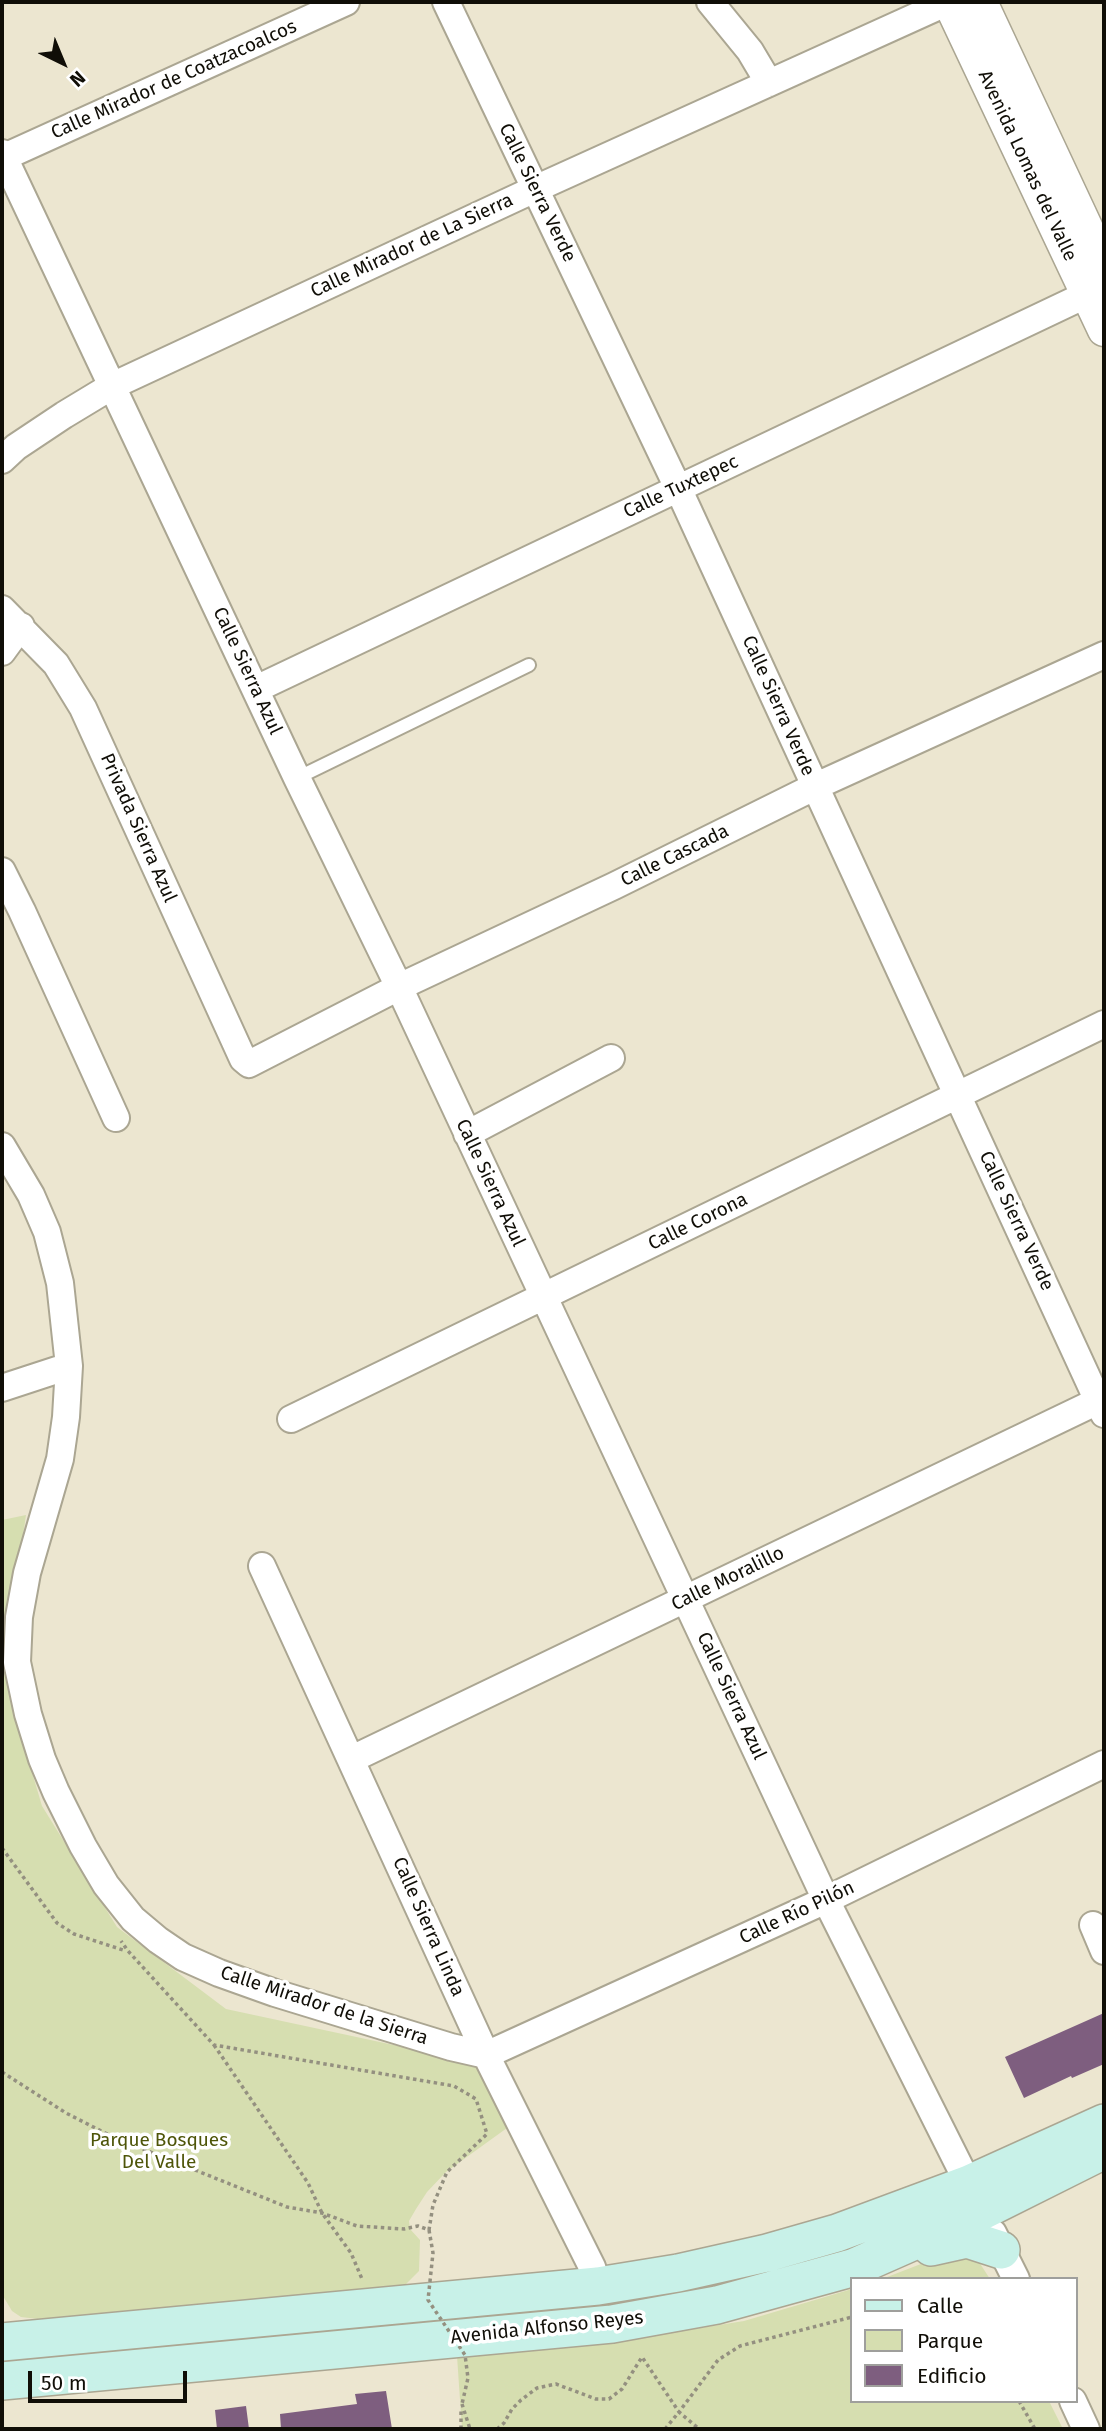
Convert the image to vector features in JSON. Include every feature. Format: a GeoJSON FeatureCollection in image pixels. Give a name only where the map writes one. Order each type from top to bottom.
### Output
{"type":"FeatureCollection","features":[{"type":"Feature","properties":{"kind":"main road","name":"Avenida Alfonso Reyes"},"geometry":{"type":"LineString","coordinates":[[2,2381],[612,2324],[717,2305],[855,2267],[1104,2123]]}},
{"type":"Feature","properties":{"kind":"main road","name":"Avenida Alfonso Reyes"},"geometry":{"type":"LineString","coordinates":[[3,2339],[598,2286],[678,2273],[767,2253],[976,2197],[1104,2150]]}},
{"type":"Feature","properties":{"kind":"main road"},"geometry":{"type":"LineString","coordinates":[[855,2267],[967,2239],[1008,2264]]}},
{"type":"Feature","properties":{"kind":"street","name":"Calle Mirador de Coatzacoalcos"},"geometry":{"type":"LineString","coordinates":[[2,156],[346,2]]}},
{"type":"Feature","properties":{"kind":"street","name":"Calle Sierra Verde"},"geometry":{"type":"LineString","coordinates":[[446,2],[678,488],[814,787],[1102,1404]]}},
{"type":"Feature","properties":{"kind":"street"},"geometry":{"type":"LineString","coordinates":[[710,2],[750,51],[769,83]]}},
{"type":"Feature","properties":{"kind":"street","name":"Calle Mirador de La Sierra"},"geometry":{"type":"LineString","coordinates":[[2,460],[45,428],[112,386],[535,189],[949,2]]}},
{"type":"Feature","properties":{"kind":"street","name":"Avenida Lomas del Valle"},"geometry":{"type":"LineString","coordinates":[[949,2],[1096,288],[1104,330]]}},
{"type":"Feature","properties":{"kind":"street","name":"Avenida Lomas del Valle"},"geometry":{"type":"LineString","coordinates":[[981,2],[1104,265]]}},
{"type":"Feature","properties":{"kind":"street","name":"Calle Sierra Azul"},"geometry":{"type":"LineString","coordinates":[[2,156],[545,1297],[826,1900],[1008,2264]]}},
{"type":"Feature","properties":{"kind":"street","name":"Calle Tuxtepec"},"geometry":{"type":"LineString","coordinates":[[256,689],[1096,288]]}},
{"type":"Feature","properties":{"kind":"street"},"geometry":{"type":"LineString","coordinates":[[2,652],[11,617]]}},
{"type":"Feature","properties":{"kind":"street","name":"Privada Sierra Azul"},"geometry":{"type":"LineString","coordinates":[[11,617],[57,664],[83,708],[243,1059],[249,1064]]}},
{"type":"Feature","properties":{"kind":"street","name":"Calle Cascada"},"geometry":{"type":"LineString","coordinates":[[249,1064],[398,987],[614,886],[814,787],[1104,655]]}},
{"type":"Feature","properties":{"kind":"street"},"geometry":{"type":"LineString","coordinates":[[2,871],[116,1118]]}},
{"type":"Feature","properties":{"kind":"street","name":"Calle Corona"},"geometry":{"type":"LineString","coordinates":[[291,1419],[1104,1024]]}},
{"type":"Feature","properties":{"kind":"street"},"geometry":{"type":"LineString","coordinates":[[467,1133],[611,1058]]}},
{"type":"Feature","properties":{"kind":"street","name":"Calle Mirador de la Sierra"},"geometry":{"type":"LineString","coordinates":[[2,1146],[31,1195],[47,1232],[60,1283],[69,1366],[60,1459],[27,1573],[19,1617],[17,1662],[28,1714],[42,1759],[94,1865],[133,1919],[183,1957],[275,1993],[451,2047],[486,2055]]}},
{"type":"Feature","properties":{"kind":"street"},"geometry":{"type":"LineString","coordinates":[[2,1388],[69,1366]]}},
{"type":"Feature","properties":{"kind":"street","name":"Calle Moralillo"},"geometry":{"type":"LineString","coordinates":[[352,1759],[1102,1404]]}},
{"type":"Feature","properties":{"kind":"street","name":"Calle Sierra Linda"},"geometry":{"type":"LineString","coordinates":[[262,1566],[486,2055],[593,2267],[598,2286]]}},
{"type":"Feature","properties":{"kind":"street","name":"Calle Río Pilón"},"geometry":{"type":"LineString","coordinates":[[486,2055],[826,1900],[1104,1764]]}},
{"type":"Feature","properties":{"kind":"street"},"geometry":{"type":"LineString","coordinates":[[1093,1925],[1104,1951]]}},
{"type":"Feature","properties":{"kind":"street"},"geometry":{"type":"LineString","coordinates":[[1074,2403],[1086,2429]]}},
{"type":"Feature","properties":{"kind":"lane"},"geometry":{"type":"LineString","coordinates":[[297,778],[529,665]]}},
{"type":"Feature","properties":{"kind":"path"},"geometry":{"type":"LineString","coordinates":[[2,1849],[57,1923],[74,1934],[128,1951]]}},
{"type":"Feature","properties":{"kind":"path"},"geometry":{"type":"LineString","coordinates":[[214,2045],[308,2183],[322,2213],[351,2253],[363,2286]]}},
{"type":"Feature","properties":{"kind":"path"},"geometry":{"type":"LineString","coordinates":[[2,2072],[66,2113],[113,2137],[287,2207],[322,2213],[357,2225],[404,2228],[418,2226],[429,2230],[433,2253],[428,2300],[465,2355],[468,2378],[461,2404],[461,2429]]}},
{"type":"Feature","properties":{"kind":"path"},"geometry":{"type":"LineString","coordinates":[[665,2429],[718,2360],[740,2346],[850,2318]]}},
{"type":"Feature","properties":{"kind":"path"},"geometry":{"type":"LineString","coordinates":[[497,2429],[512,2409],[537,2388],[556,2385],[596,2399],[609,2399],[622,2389],[642,2357],[679,2412],[699,2429]]}},
{"type":"Feature","properties":{"kind":"path"},"geometry":{"type":"LineString","coordinates":[[1020,2403],[1035,2429]]}},
{"type":"Feature","properties":{"kind":"path"},"geometry":{"type":"LineString","coordinates":[[461,2404],[470,2429]]}},
{"type":"Feature","properties":{"kind":"green space","name":"Parque Bosques Del Valle"},"geometry":{"type":"Polygon","coordinates":[[[26,1515],[9,1632],[18,1725],[42,1806],[117,1927],[226,2009],[487,2065],[516,2111],[507,2128],[446,2172],[427,2192],[416,2209],[409,2221],[410,2229],[420,2240],[419,2271],[404,2286],[284,2299],[38,2319],[21,2317],[12,2311],[3,2296],[2,1520],[26,1515]]]}},
{"type":"Feature","properties":{"kind":"green space"},"geometry":{"type":"Polygon","coordinates":[[[952,2252],[979,2262],[989,2277],[887,2277],[952,2252]]]}},
{"type":"Feature","properties":{"kind":"green space"},"geometry":{"type":"Polygon","coordinates":[[[850,2290],[850,2403],[1050,2403],[1063,2429],[462,2429],[457,2356],[744,2321],[850,2290]]]}},
{"type":"Feature","properties":{"kind":"building"},"geometry":{"type":"Polygon","coordinates":[[[1104,2013],[1104,2064],[1024,2098],[1005,2057],[1104,2013]]]}},
{"type":"Feature","properties":{"kind":"building"},"geometry":{"type":"Polygon","coordinates":[[[386,2391],[392,2429],[281,2429],[280,2414],[357,2404],[355,2394],[386,2391]]]}},
{"type":"Feature","properties":{"kind":"building"},"geometry":{"type":"Polygon","coordinates":[[[246,2406],[249,2429],[217,2429],[215,2410],[246,2406]]]}}]}
